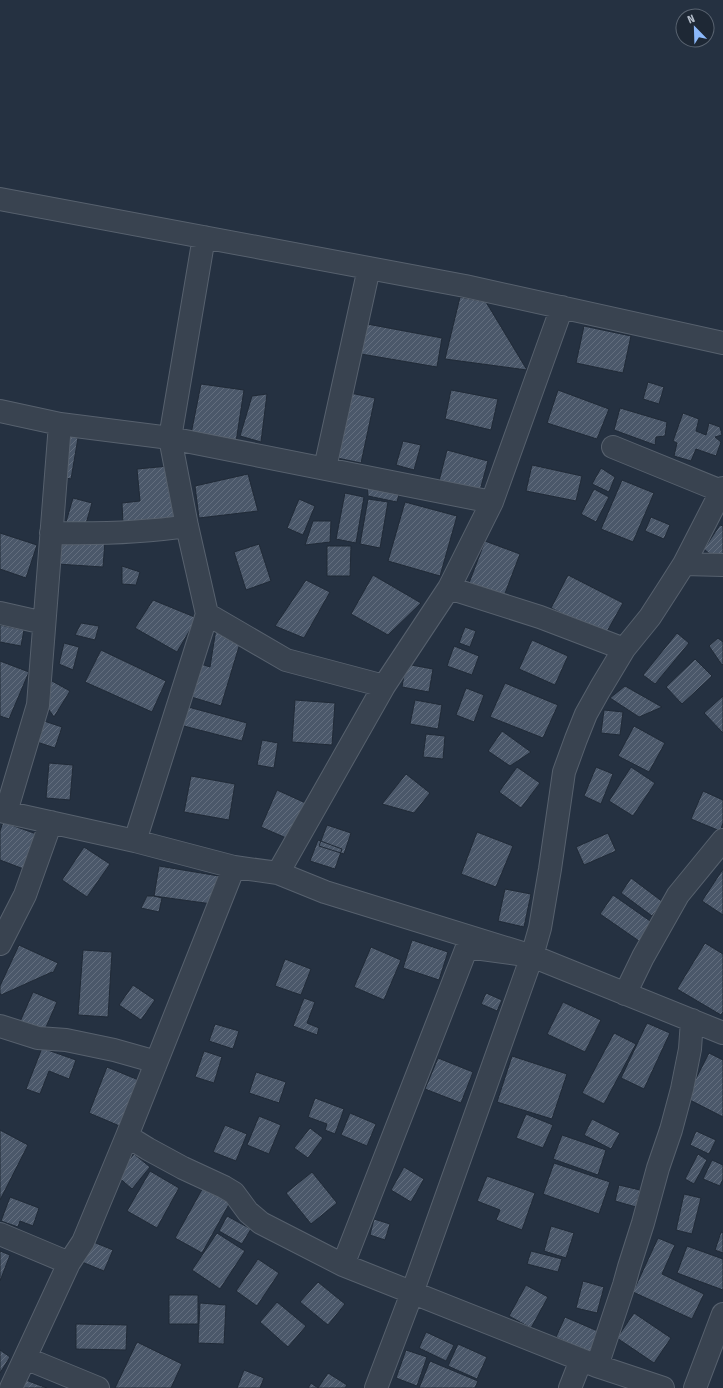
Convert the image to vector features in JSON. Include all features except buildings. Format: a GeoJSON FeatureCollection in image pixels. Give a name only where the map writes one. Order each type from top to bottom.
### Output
{"type":"FeatureCollection","features":[{"type":"Feature","properties":{"kind":"street"},"geometry":{"type":"LineString","coordinates":[[0,199],[465,286],[723,343]]}},
{"type":"Feature","properties":{"kind":"street"},"geometry":{"type":"LineString","coordinates":[[135,841],[207,614],[187,526],[170,438],[204,237]]}},
{"type":"Feature","properties":{"kind":"street"},"geometry":{"type":"LineString","coordinates":[[325,468],[369,268]]}},
{"type":"Feature","properties":{"kind":"street"},"geometry":{"type":"LineString","coordinates":[[278,873],[384,686],[449,588],[492,502],[562,307]]}},
{"type":"Feature","properties":{"kind":"street"},"geometry":{"type":"LineString","coordinates":[[0,411],[60,424],[170,438],[492,502]]}},
{"type":"Feature","properties":{"kind":"street"},"geometry":{"type":"LineString","coordinates":[[60,424],[38,705],[3,812],[135,841],[234,867],[278,873],[325,892],[532,956],[723,1033]]}},
{"type":"Feature","properties":{"kind":"street"},"geometry":{"type":"LineString","coordinates":[[376,1388],[412,1293],[532,956],[540,928],[564,772],[586,714],[624,649],[650,617],[684,564],[722,489],[613,447]]}},
{"type":"Feature","properties":{"kind":"street"},"geometry":{"type":"LineString","coordinates":[[51,533],[112,533],[162,530],[187,526]]}},
{"type":"Feature","properties":{"kind":"street"},"geometry":{"type":"LineString","coordinates":[[684,564],[723,564]]}},
{"type":"Feature","properties":{"kind":"street"},"geometry":{"type":"LineString","coordinates":[[449,588],[540,617],[624,649]]}},
{"type":"Feature","properties":{"kind":"street"},"geometry":{"type":"LineString","coordinates":[[0,613],[44,624]]}},
{"type":"Feature","properties":{"kind":"street"},"geometry":{"type":"LineString","coordinates":[[207,614],[286,660],[384,686]]}},
{"type":"Feature","properties":{"kind":"street"},"geometry":{"type":"LineString","coordinates":[[0,944],[25,895],[51,822]]}},
{"type":"Feature","properties":{"kind":"street"},"geometry":{"type":"LineString","coordinates":[[625,994],[643,957],[678,896],[723,840]]}},
{"type":"Feature","properties":{"kind":"street"},"geometry":{"type":"LineString","coordinates":[[11,1388],[69,1263],[83,1242],[127,1136],[234,867]]}},
{"type":"Feature","properties":{"kind":"street"},"geometry":{"type":"LineString","coordinates":[[343,1265],[467,947],[532,956]]}},
{"type":"Feature","properties":{"kind":"street"},"geometry":{"type":"LineString","coordinates":[[570,1388],[589,1362],[624,1286],[682,1089],[690,1049],[692,1020]]}},
{"type":"Feature","properties":{"kind":"street"},"geometry":{"type":"LineString","coordinates":[[0,1026],[38,1038],[66,1040],[114,1050],[146,1059],[155,1066]]}},
{"type":"Feature","properties":{"kind":"street"},"geometry":{"type":"LineString","coordinates":[[127,1136],[183,1168],[234,1193],[248,1212],[261,1223],[343,1265],[589,1362],[663,1388]]}},
{"type":"Feature","properties":{"kind":"street"},"geometry":{"type":"LineString","coordinates":[[0,1234],[69,1263]]}},
{"type":"Feature","properties":{"kind":"street"},"geometry":{"type":"LineString","coordinates":[[695,1388],[723,1314]]}},
{"type":"Feature","properties":{"kind":"street"},"geometry":{"type":"LineString","coordinates":[[25,1358],[98,1388]]}}]}
